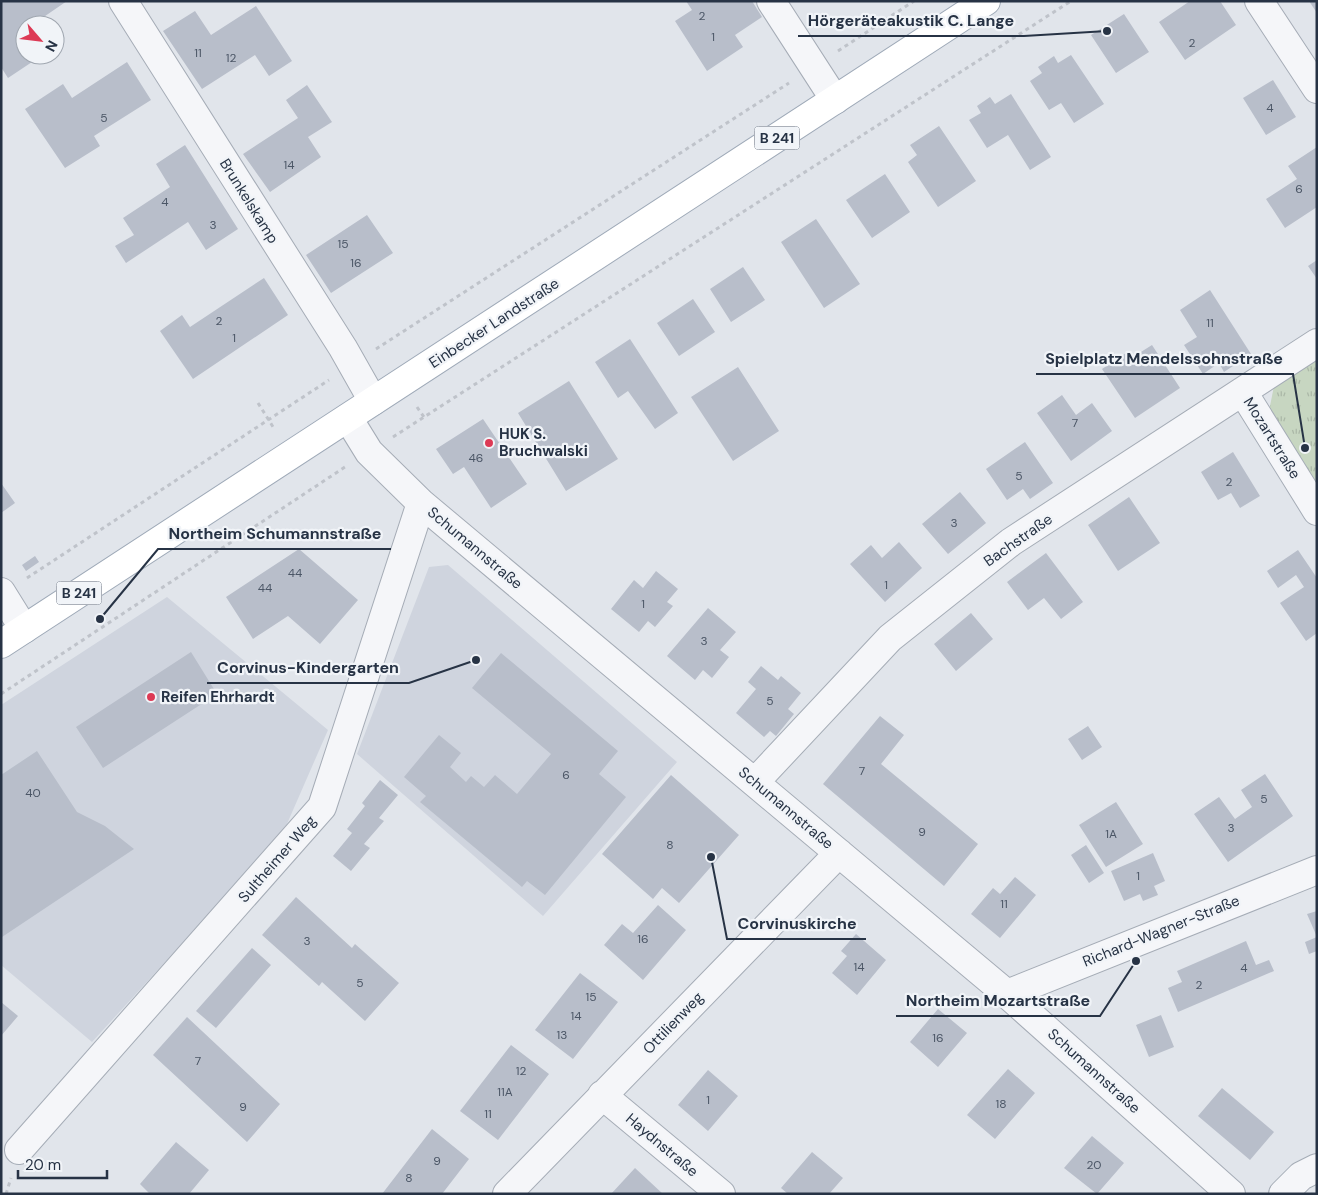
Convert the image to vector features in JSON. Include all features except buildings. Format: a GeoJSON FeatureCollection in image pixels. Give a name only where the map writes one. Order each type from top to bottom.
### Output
{"type":"FeatureCollection","features":[{"type":"Feature","properties":{"kind":"main road","name":"Einbecker Landstraße"},"geometry":{"type":"LineString","coordinates":[[1,644],[986,1]]}},
{"type":"Feature","properties":{"kind":"street","name":"Brunkelskamp"},"geometry":{"type":"LineString","coordinates":[[123,1],[374,401]]}},
{"type":"Feature","properties":{"kind":"street"},"geometry":{"type":"LineString","coordinates":[[771,1],[835,100]]}},
{"type":"Feature","properties":{"kind":"street"},"geometry":{"type":"LineString","coordinates":[[1259,1],[1314,79]]}},
{"type":"Feature","properties":{"kind":"street","name":"Bachstraße"},"geometry":{"type":"LineString","coordinates":[[755,782],[890,638],[1011,542],[1317,342]]}},
{"type":"Feature","properties":{"kind":"street","name":"Mozartstraße"},"geometry":{"type":"LineString","coordinates":[[1243,392],[1317,511]]}},
{"type":"Feature","properties":{"kind":"street","name":"Schumannstraße"},"geometry":{"type":"LineString","coordinates":[[348,418],[369,452],[421,503],[1007,994],[1231,1194]]}},
{"type":"Feature","properties":{"kind":"street","name":"Sultheimer Weg"},"geometry":{"type":"LineString","coordinates":[[19,1150],[322,807],[421,503]]}},
{"type":"Feature","properties":{"kind":"street"},"geometry":{"type":"LineString","coordinates":[[2,593],[24,629]]}},
{"type":"Feature","properties":{"kind":"street","name":"Ottilienweg"},"geometry":{"type":"LineString","coordinates":[[506,1194],[839,853]]}},
{"type":"Feature","properties":{"kind":"street","name":"Richard-Wagner-Straße"},"geometry":{"type":"LineString","coordinates":[[1007,994],[1317,870]]}},
{"type":"Feature","properties":{"kind":"street","name":"Haydnstraße"},"geometry":{"type":"LineString","coordinates":[[602,1095],[721,1194]]}},
{"type":"Feature","properties":{"kind":"street"},"geometry":{"type":"LineString","coordinates":[[1283,1194],[1301,1176],[1317,1168]]}},
{"type":"Feature","properties":{"kind":"path"},"geometry":{"type":"LineString","coordinates":[[2,593],[914,1]]}},
{"type":"Feature","properties":{"kind":"path"},"geometry":{"type":"LineString","coordinates":[[1,694],[369,452],[1071,1]]}},
{"type":"Feature","properties":{"kind":"shaded area"},"geometry":{"type":"Polygon","coordinates":[[[448,565],[677,762],[543,916],[357,754],[429,567],[448,565]]]}},
{"type":"Feature","properties":{"kind":"shaded area"},"geometry":{"type":"Polygon","coordinates":[[[167,597],[328,730],[283,833],[92,1042],[1,965],[1,705],[167,597]]]}},
{"type":"Feature","properties":{"kind":"green space"},"geometry":{"type":"Polygon","coordinates":[[[1317,354],[1317,486],[1269,411],[1275,381],[1317,354]]]}},
{"type":"Feature","properties":{"kind":"place","name":"Hörgeräteakustik C. Lange"},"geometry":{"type":"Point","coordinates":[1107,31]}},
{"type":"Feature","properties":{"kind":"place","name":"HUK S. Bruchwalski"},"geometry":{"type":"Point","coordinates":[489,443]}},
{"type":"Feature","properties":{"kind":"place","name":"Spielplatz Mendelssohnstraße"},"geometry":{"type":"Point","coordinates":[1305,448]}},
{"type":"Feature","properties":{"kind":"place","name":"Northeim Schumannstraße"},"geometry":{"type":"Point","coordinates":[100,619]}},
{"type":"Feature","properties":{"kind":"place","name":"Corvinus-Kindergarten"},"geometry":{"type":"Point","coordinates":[476,660]}},
{"type":"Feature","properties":{"kind":"place","name":"Reifen Ehrhardt"},"geometry":{"type":"Point","coordinates":[151,697]}},
{"type":"Feature","properties":{"kind":"place","name":"Corvinuskirche"},"geometry":{"type":"Point","coordinates":[711,857]}},
{"type":"Feature","properties":{"kind":"place","name":"Northeim Mozartstraße"},"geometry":{"type":"Point","coordinates":[1136,961]}}]}
